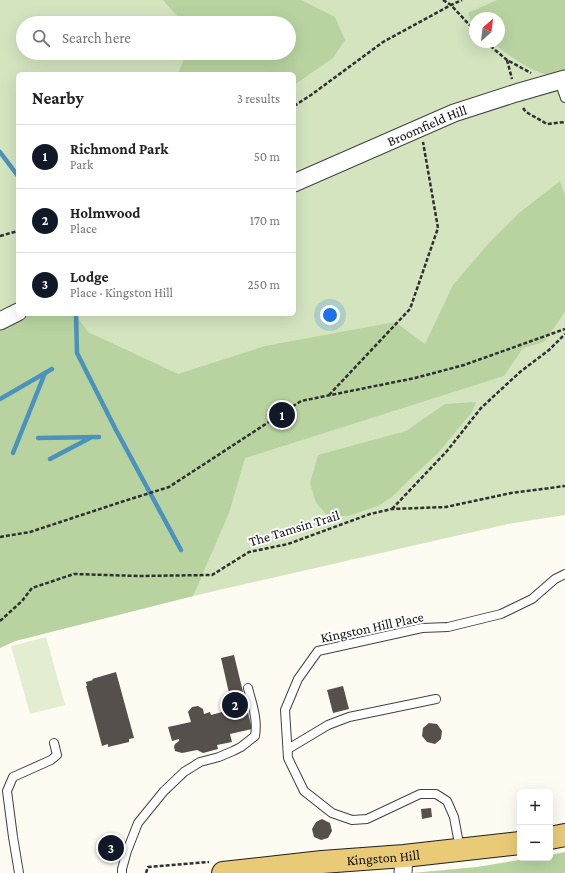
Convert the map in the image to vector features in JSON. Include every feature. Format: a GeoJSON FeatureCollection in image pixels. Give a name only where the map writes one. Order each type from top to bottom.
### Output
{"type":"FeatureCollection","features":[{"type":"Feature","properties":{"kind":"main road"},"geometry":{"type":"LineString","coordinates":[[553,837],[565,835]]}},
{"type":"Feature","properties":{"kind":"main road","name":"Kingston Hill"},"geometry":{"type":"LineString","coordinates":[[219,867],[322,862],[403,864],[460,850],[517,843]]}},
{"type":"Feature","properties":{"kind":"street","name":"Broomfield Hill"},"geometry":{"type":"LineString","coordinates":[[296,182],[454,113],[558,81]]}},
{"type":"Feature","properties":{"kind":"street"},"geometry":{"type":"LineString","coordinates":[[0,321],[16,313]]}},
{"type":"Feature","properties":{"kind":"lane"},"geometry":{"type":"LineString","coordinates":[[558,81],[565,98]]}},
{"type":"Feature","properties":{"kind":"lane","name":"Kingston Hill Place"},"geometry":{"type":"LineString","coordinates":[[460,850],[454,817],[447,801],[436,794],[420,794],[367,819],[352,820],[332,813],[304,791],[288,758],[285,710],[298,679],[318,651],[422,628],[448,627],[501,614],[532,599],[555,579],[565,574]]}},
{"type":"Feature","properties":{"kind":"lane"},"geometry":{"type":"LineString","coordinates":[[122,873],[127,851],[138,823],[164,791],[184,772],[200,762],[219,757],[241,747],[255,736],[257,728],[256,716],[248,688]]}},
{"type":"Feature","properties":{"kind":"lane"},"geometry":{"type":"LineString","coordinates":[[288,749],[328,725],[349,717],[436,699]]}},
{"type":"Feature","properties":{"kind":"lane"},"geometry":{"type":"LineString","coordinates":[[19,873],[7,791],[13,777],[51,760],[57,754],[54,743]]}},
{"type":"Feature","properties":{"kind":"path"},"geometry":{"type":"LineString","coordinates":[[443,0],[451,5],[469,24]]}},
{"type":"Feature","properties":{"kind":"path"},"geometry":{"type":"LineString","coordinates":[[296,105],[383,42],[462,0]]}},
{"type":"Feature","properties":{"kind":"path"},"geometry":{"type":"LineString","coordinates":[[493,48],[507,60],[558,81]]}},
{"type":"Feature","properties":{"kind":"path"},"geometry":{"type":"LineString","coordinates":[[329,396],[410,308],[438,228],[420,127]]}},
{"type":"Feature","properties":{"kind":"path"},"geometry":{"type":"LineString","coordinates":[[0,236],[16,232]]}},
{"type":"Feature","properties":{"kind":"path"},"geometry":{"type":"LineString","coordinates":[[0,537],[30,532],[169,487],[300,401],[415,378],[464,365],[565,329]]}},
{"type":"Feature","properties":{"kind":"path"},"geometry":{"type":"LineString","coordinates":[[392,509],[447,451],[481,408],[520,372],[549,350],[565,334]]}},
{"type":"Feature","properties":{"kind":"path","name":"The Tamsin Trail"},"geometry":{"type":"LineString","coordinates":[[0,621],[22,601],[32,588],[74,574],[138,576],[212,575],[249,552],[288,544],[370,514],[392,509],[446,507],[511,493],[565,486]]}},
{"type":"Feature","properties":{"kind":"path"},"geometry":{"type":"LineString","coordinates":[[146,873],[148,867],[219,867]]}},
{"type":"Feature","properties":{"kind":"green space"},"geometry":{"type":"Polygon","coordinates":[[[0,0],[565,0],[565,515],[508,524],[193,596],[15,641],[0,648],[0,0]]]}},
{"type":"Feature","properties":{"kind":"green space"},"geometry":{"type":"Polygon","coordinates":[[[163,0],[301,0],[335,17],[345,40],[333,58],[296,84],[296,72],[179,72],[183,60],[296,60],[296,16],[177,16],[163,0]]]}},
{"type":"Feature","properties":{"kind":"green space"},"geometry":{"type":"Polygon","coordinates":[[[497,0],[565,0],[565,72],[553,75],[545,74],[521,63],[500,48],[505,48],[505,12],[470,12],[497,0]]]}},
{"type":"Feature","properties":{"kind":"green space"},"geometry":{"type":"Polygon","coordinates":[[[560,181],[565,195],[565,312],[544,342],[523,348],[504,376],[245,458],[229,513],[193,596],[15,641],[0,648],[0,321],[16,315],[16,316],[76,316],[88,332],[178,374],[265,346],[395,322],[425,344],[453,285],[489,243],[519,213],[560,181]]]}},
{"type":"Feature","properties":{"kind":"green space"},"geometry":{"type":"Polygon","coordinates":[[[476,402],[472,412],[438,453],[392,497],[378,506],[348,516],[328,516],[316,503],[310,483],[318,455],[406,431],[445,404],[476,402]]]}},
{"type":"Feature","properties":{"kind":"green space"},"geometry":{"type":"Polygon","coordinates":[[[46,637],[65,705],[30,714],[11,646],[46,637]]]}},
{"type":"Feature","properties":{"kind":"green space"},"geometry":{"type":"Polygon","coordinates":[[[565,852],[565,873],[412,873],[477,867],[517,860],[553,861],[553,854],[565,852]]]}},
{"type":"Feature","properties":{"kind":"building"},"geometry":{"type":"Polygon","coordinates":[[[234,655],[252,729],[230,734],[232,742],[217,745],[218,749],[203,753],[197,750],[182,753],[175,751],[175,744],[179,741],[179,739],[172,741],[168,727],[191,722],[188,712],[192,707],[198,706],[203,709],[204,714],[210,712],[211,715],[226,711],[224,704],[230,702],[221,658],[234,655]]]}},
{"type":"Feature","properties":{"kind":"building"},"geometry":{"type":"Polygon","coordinates":[[[116,672],[134,738],[129,739],[129,742],[108,747],[108,744],[102,746],[86,682],[116,672]]]}},
{"type":"Feature","properties":{"kind":"building"},"geometry":{"type":"Polygon","coordinates":[[[343,686],[349,709],[333,713],[327,690],[343,686]]]}},
{"type":"Feature","properties":{"kind":"building"},"geometry":{"type":"Polygon","coordinates":[[[429,723],[437,724],[442,731],[441,739],[435,744],[427,742],[422,736],[423,728],[429,723]]]}},
{"type":"Feature","properties":{"kind":"building"},"geometry":{"type":"Polygon","coordinates":[[[431,808],[432,817],[422,819],[421,809],[431,808]]]}},
{"type":"Feature","properties":{"kind":"building"},"geometry":{"type":"Polygon","coordinates":[[[322,819],[330,823],[332,831],[328,838],[321,840],[314,837],[312,829],[316,822],[322,819]]]}},
{"type":"Feature","properties":{"kind":"building"},"geometry":{"type":"Polygon","coordinates":[[[107,834],[114,836],[113,840],[119,842],[116,850],[119,851],[115,862],[105,858],[106,855],[103,854],[105,847],[103,846],[107,834]]]}},
{"type":"Feature","properties":{"kind":"waterway"},"geometry":{"type":"LineString","coordinates":[[0,152],[16,173]]}},
{"type":"Feature","properties":{"kind":"waterway"},"geometry":{"type":"LineString","coordinates":[[76,316],[77,353],[116,430],[181,550]]}},
{"type":"Feature","properties":{"kind":"waterway"},"geometry":{"type":"LineString","coordinates":[[0,399],[52,369]]}},
{"type":"Feature","properties":{"kind":"waterway"},"geometry":{"type":"LineString","coordinates":[[13,453],[45,373]]}},
{"type":"Feature","properties":{"kind":"waterway"},"geometry":{"type":"LineString","coordinates":[[38,438],[99,437]]}},
{"type":"Feature","properties":{"kind":"waterway"},"geometry":{"type":"LineString","coordinates":[[50,459],[90,438]]}},
{"type":"Feature","properties":{"kind":"place","name":"Richmond Park"},"geometry":{"type":"Point","coordinates":[282,415]}},
{"type":"Feature","properties":{"kind":"place","name":"Holmwood"},"geometry":{"type":"Point","coordinates":[235,705]}},
{"type":"Feature","properties":{"kind":"place","name":"Lodge"},"geometry":{"type":"Point","coordinates":[111,848]}}]}
